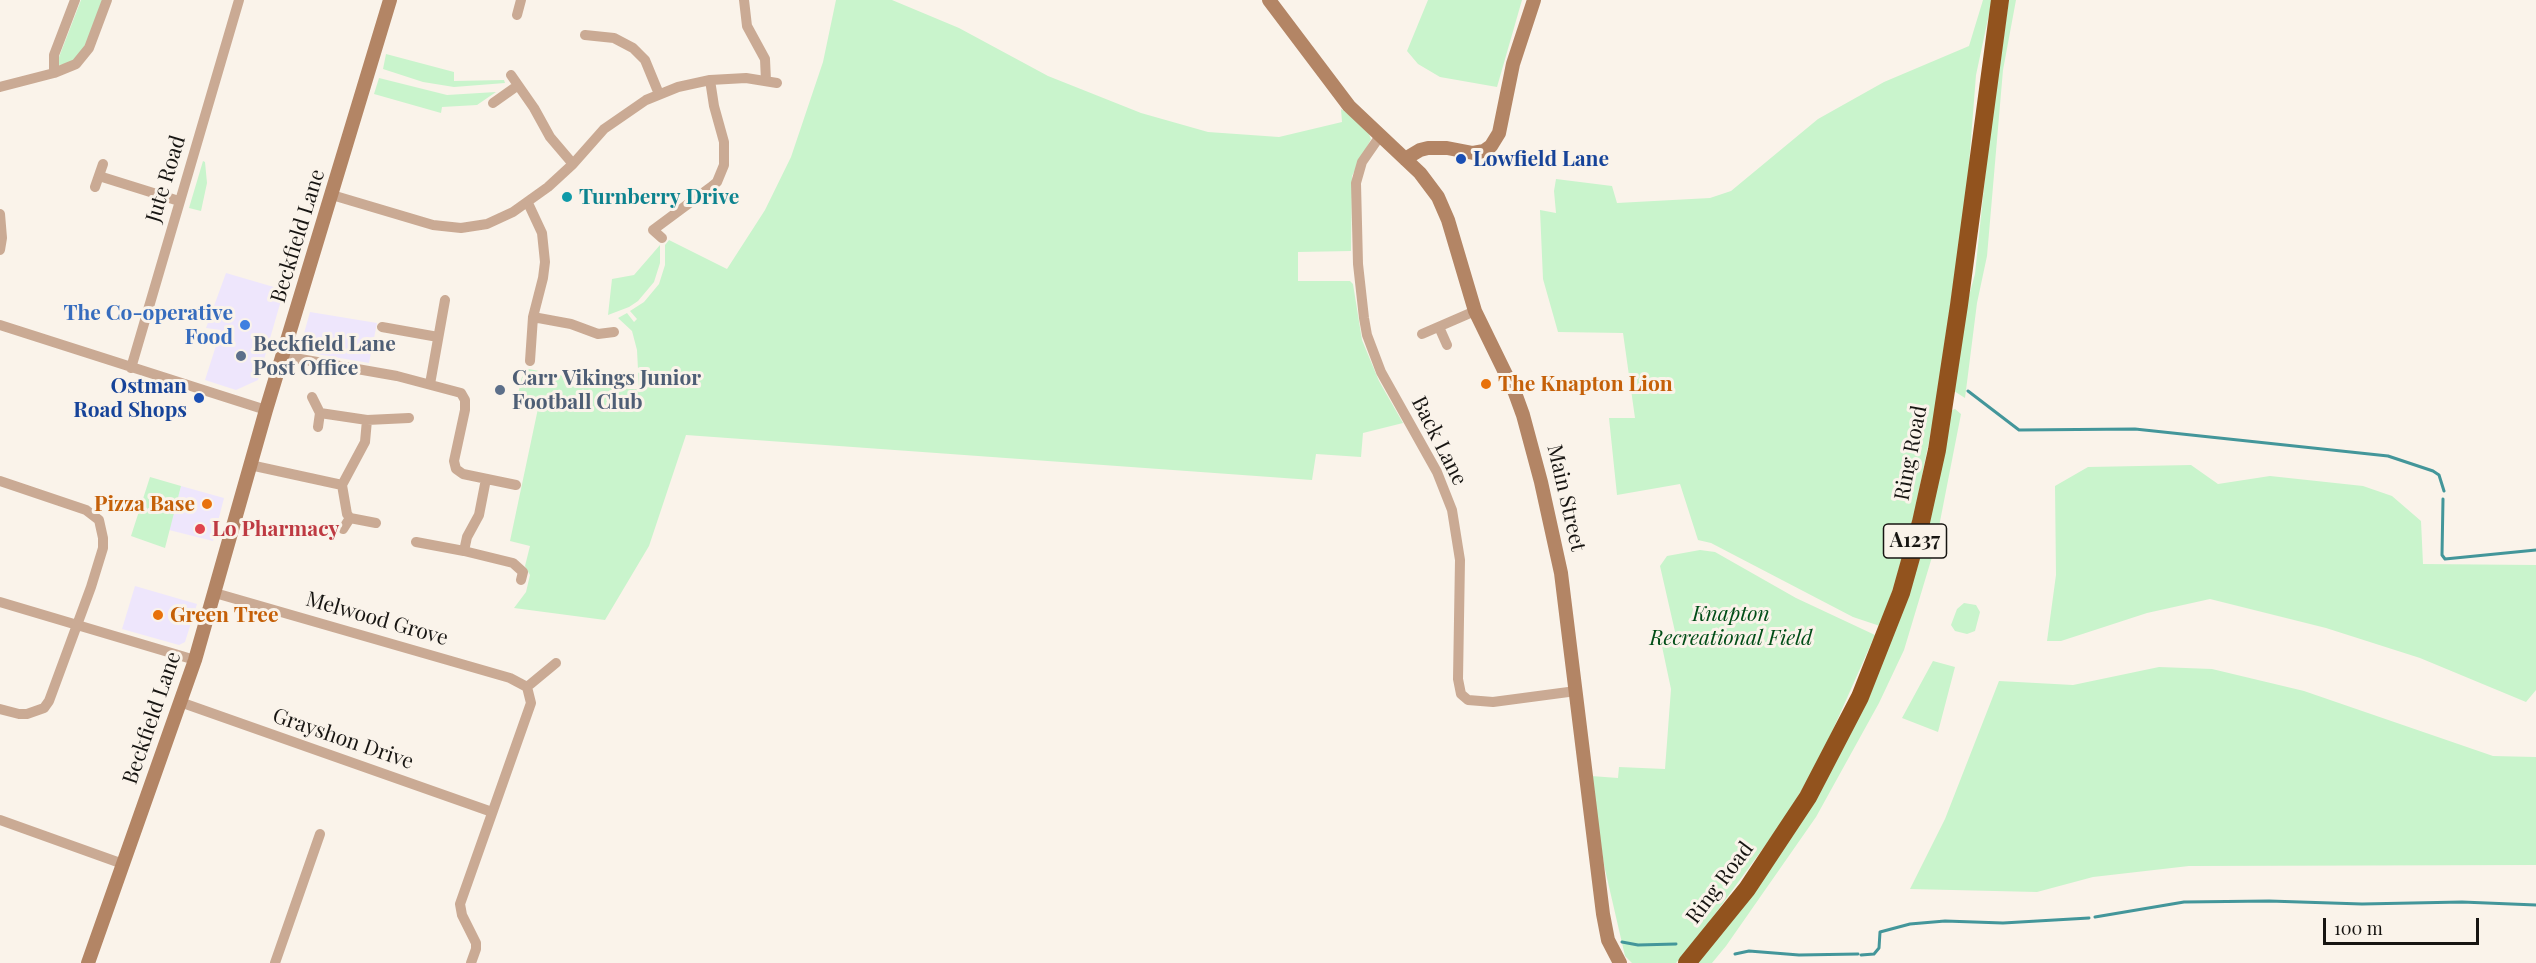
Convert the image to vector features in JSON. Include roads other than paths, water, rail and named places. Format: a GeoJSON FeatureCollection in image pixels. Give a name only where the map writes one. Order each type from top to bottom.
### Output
{"type":"FeatureCollection","features":[{"type":"Feature","properties":{"kind":"highway","name":"Ring Road"},"geometry":{"type":"LineString","coordinates":[[1687,963],[1747,889],[1808,797],[1860,697],[1901,593],[1921,522],[1938,440],[1959,305],[2000,0]]}},
{"type":"Feature","properties":{"kind":"street"},"geometry":{"type":"LineString","coordinates":[[54,74],[54,55],[75,0]]}},
{"type":"Feature","properties":{"kind":"street"},"geometry":{"type":"LineString","coordinates":[[0,87],[54,74],[76,64],[89,48],[107,0]]}},
{"type":"Feature","properties":{"kind":"street","name":"Jute Road"},"geometry":{"type":"LineString","coordinates":[[131,368],[239,0]]}},
{"type":"Feature","properties":{"kind":"street","name":"Beckfield Lane"},"geometry":{"type":"LineString","coordinates":[[88,963],[195,660],[266,410],[390,0]]}},
{"type":"Feature","properties":{"kind":"street"},"geometry":{"type":"LineString","coordinates":[[518,15],[521,0]]}},
{"type":"Feature","properties":{"kind":"street"},"geometry":{"type":"LineString","coordinates":[[332,195],[433,225],[461,228],[498,220],[528,203],[573,164],[617,118],[659,94],[710,80],[729,78],[772,82],[765,59],[747,26],[744,0]]}},
{"type":"Feature","properties":{"kind":"street","name":"Main Street"},"geometry":{"type":"LineString","coordinates":[[1269,0],[1340,95],[1430,186],[1444,209],[1475,311],[1515,393],[1531,441],[1561,573],[1603,914],[1608,940],[1620,963]]}},
{"type":"Feature","properties":{"kind":"street"},"geometry":{"type":"LineString","coordinates":[[1405,159],[1419,150],[1428,148],[1447,148],[1473,153],[1484,151],[1491,146],[1499,133],[1513,64],[1534,0]]}},
{"type":"Feature","properties":{"kind":"street"},"geometry":{"type":"LineString","coordinates":[[585,35],[600,42],[614,38],[633,48],[645,60],[659,94]]}},
{"type":"Feature","properties":{"kind":"street"},"geometry":{"type":"LineString","coordinates":[[511,75],[534,108],[550,137],[573,164]]}},
{"type":"Feature","properties":{"kind":"street"},"geometry":{"type":"LineString","coordinates":[[654,231],[711,187],[721,174],[726,150],[710,80]]}},
{"type":"Feature","properties":{"kind":"street"},"geometry":{"type":"LineString","coordinates":[[493,103],[517,86]]}},
{"type":"Feature","properties":{"kind":"street","name":"Back Lane"},"geometry":{"type":"LineString","coordinates":[[1380,136],[1362,162],[1356,183],[1357,254],[1364,318],[1381,372],[1437,472],[1452,510],[1460,560],[1458,680],[1461,694],[1468,700],[1493,702],[1576,691]]}},
{"type":"Feature","properties":{"kind":"street"},"geometry":{"type":"LineString","coordinates":[[95,187],[103,164]]}},
{"type":"Feature","properties":{"kind":"street"},"geometry":{"type":"LineString","coordinates":[[99,176],[179,201]]}},
{"type":"Feature","properties":{"kind":"street"},"geometry":{"type":"LineString","coordinates":[[528,203],[542,233],[545,262],[533,317],[530,361]]}},
{"type":"Feature","properties":{"kind":"street"},"geometry":{"type":"LineString","coordinates":[[0,214],[2,238],[0,250]]}},
{"type":"Feature","properties":{"kind":"street"},"geometry":{"type":"LineString","coordinates":[[430,384],[445,300]]}},
{"type":"Feature","properties":{"kind":"street"},"geometry":{"type":"LineString","coordinates":[[1422,334],[1475,311]]}},
{"type":"Feature","properties":{"kind":"street"},"geometry":{"type":"LineString","coordinates":[[533,317],[571,324],[598,334],[614,332]]}},
{"type":"Feature","properties":{"kind":"street"},"geometry":{"type":"LineString","coordinates":[[0,325],[266,410]]}},
{"type":"Feature","properties":{"kind":"street"},"geometry":{"type":"LineString","coordinates":[[382,327],[438,337]]}},
{"type":"Feature","properties":{"kind":"street"},"geometry":{"type":"LineString","coordinates":[[1439,327],[1446,345]]}},
{"type":"Feature","properties":{"kind":"street"},"geometry":{"type":"LineString","coordinates":[[283,356],[397,376],[460,393],[465,400],[454,460],[456,469],[463,474],[516,485]]}},
{"type":"Feature","properties":{"kind":"street"},"geometry":{"type":"LineString","coordinates":[[312,397],[320,413],[318,427]]}},
{"type":"Feature","properties":{"kind":"street"},"geometry":{"type":"LineString","coordinates":[[320,413],[367,420],[409,418]]}},
{"type":"Feature","properties":{"kind":"street"},"geometry":{"type":"LineString","coordinates":[[367,420],[365,442],[342,484],[347,514],[350,518],[376,523]]}},
{"type":"Feature","properties":{"kind":"street"},"geometry":{"type":"LineString","coordinates":[[250,465],[342,484]]}},
{"type":"Feature","properties":{"kind":"street"},"geometry":{"type":"LineString","coordinates":[[464,551],[467,537],[479,514],[486,479]]}},
{"type":"Feature","properties":{"kind":"street"},"geometry":{"type":"LineString","coordinates":[[0,481],[86,510],[99,520],[103,529],[103,548],[53,694],[44,708],[27,714],[0,709]]}},
{"type":"Feature","properties":{"kind":"street"},"geometry":{"type":"LineString","coordinates":[[343,529],[350,518]]}},
{"type":"Feature","properties":{"kind":"street"},"geometry":{"type":"LineString","coordinates":[[416,542],[513,563],[523,572],[521,580]]}},
{"type":"Feature","properties":{"kind":"street","name":"Melwood Grove"},"geometry":{"type":"LineString","coordinates":[[215,593],[520,681],[527,687]]}},
{"type":"Feature","properties":{"kind":"street"},"geometry":{"type":"LineString","coordinates":[[0,602],[195,660]]}},
{"type":"Feature","properties":{"kind":"street"},"geometry":{"type":"LineString","coordinates":[[471,963],[476,943],[462,915],[460,904],[531,703],[527,687],[555,663]]}},
{"type":"Feature","properties":{"kind":"street","name":"Grayshon Drive"},"geometry":{"type":"LineString","coordinates":[[180,702],[492,812]]}},
{"type":"Feature","properties":{"kind":"street"},"geometry":{"type":"LineString","coordinates":[[0,820],[123,864]]}},
{"type":"Feature","properties":{"kind":"street"},"geometry":{"type":"LineString","coordinates":[[275,963],[320,834]]}},
{"type":"Feature","properties":{"kind":"waterway"},"geometry":{"type":"LineString","coordinates":[[1968,391],[2019,430],[2135,429],[2388,456],[2433,471],[2439,475],[2444,491]]}},
{"type":"Feature","properties":{"kind":"waterway"},"geometry":{"type":"LineString","coordinates":[[2443,499],[2442,555],[2445,559],[2536,550]]}},
{"type":"Feature","properties":{"kind":"waterway"},"geometry":{"type":"LineString","coordinates":[[2095,917],[2184,902],[2269,901],[2362,904],[2462,902],[2536,905]]}},
{"type":"Feature","properties":{"kind":"waterway"},"geometry":{"type":"LineString","coordinates":[[1861,955],[1874,954],[1879,948],[1880,932],[1910,924],[1945,921],[2003,923],[2089,918]]}},
{"type":"Feature","properties":{"kind":"waterway"},"geometry":{"type":"LineString","coordinates":[[1622,942],[1638,945],[1676,944]]}},
{"type":"Feature","properties":{"kind":"waterway"},"geometry":{"type":"LineString","coordinates":[[1735,954],[1749,951],[1799,955],[1858,954]]}},
{"type":"Feature","properties":{"kind":"place","name":"Lowfield Lane"},"geometry":{"type":"Point","coordinates":[1461,159]}},
{"type":"Feature","properties":{"kind":"place","name":"Turnberry Drive"},"geometry":{"type":"Point","coordinates":[567,197]}},
{"type":"Feature","properties":{"kind":"place","name":"The Co-operative Food"},"geometry":{"type":"Point","coordinates":[245,325]}},
{"type":"Feature","properties":{"kind":"place","name":"Beckfield Lane Post Office"},"geometry":{"type":"Point","coordinates":[241,356]}},
{"type":"Feature","properties":{"kind":"place","name":"The Knapton Lion"},"geometry":{"type":"Point","coordinates":[1486,384]}},
{"type":"Feature","properties":{"kind":"place","name":"Carr Vikings Junior Football Club"},"geometry":{"type":"Point","coordinates":[500,390]}},
{"type":"Feature","properties":{"kind":"place","name":"Ostman Road Shops"},"geometry":{"type":"Point","coordinates":[199,398]}},
{"type":"Feature","properties":{"kind":"place","name":"Pizza Base"},"geometry":{"type":"Point","coordinates":[207,504]}},
{"type":"Feature","properties":{"kind":"place","name":"Lo Pharmacy"},"geometry":{"type":"Point","coordinates":[200,529]}},
{"type":"Feature","properties":{"kind":"place","name":"Green Tree"},"geometry":{"type":"Point","coordinates":[158,615]}},
{"type":"Feature","properties":{"kind":"park label","name":"Knapton Recreational Field"},"geometry":{"type":"Point","coordinates":[1731,626]}}]}
